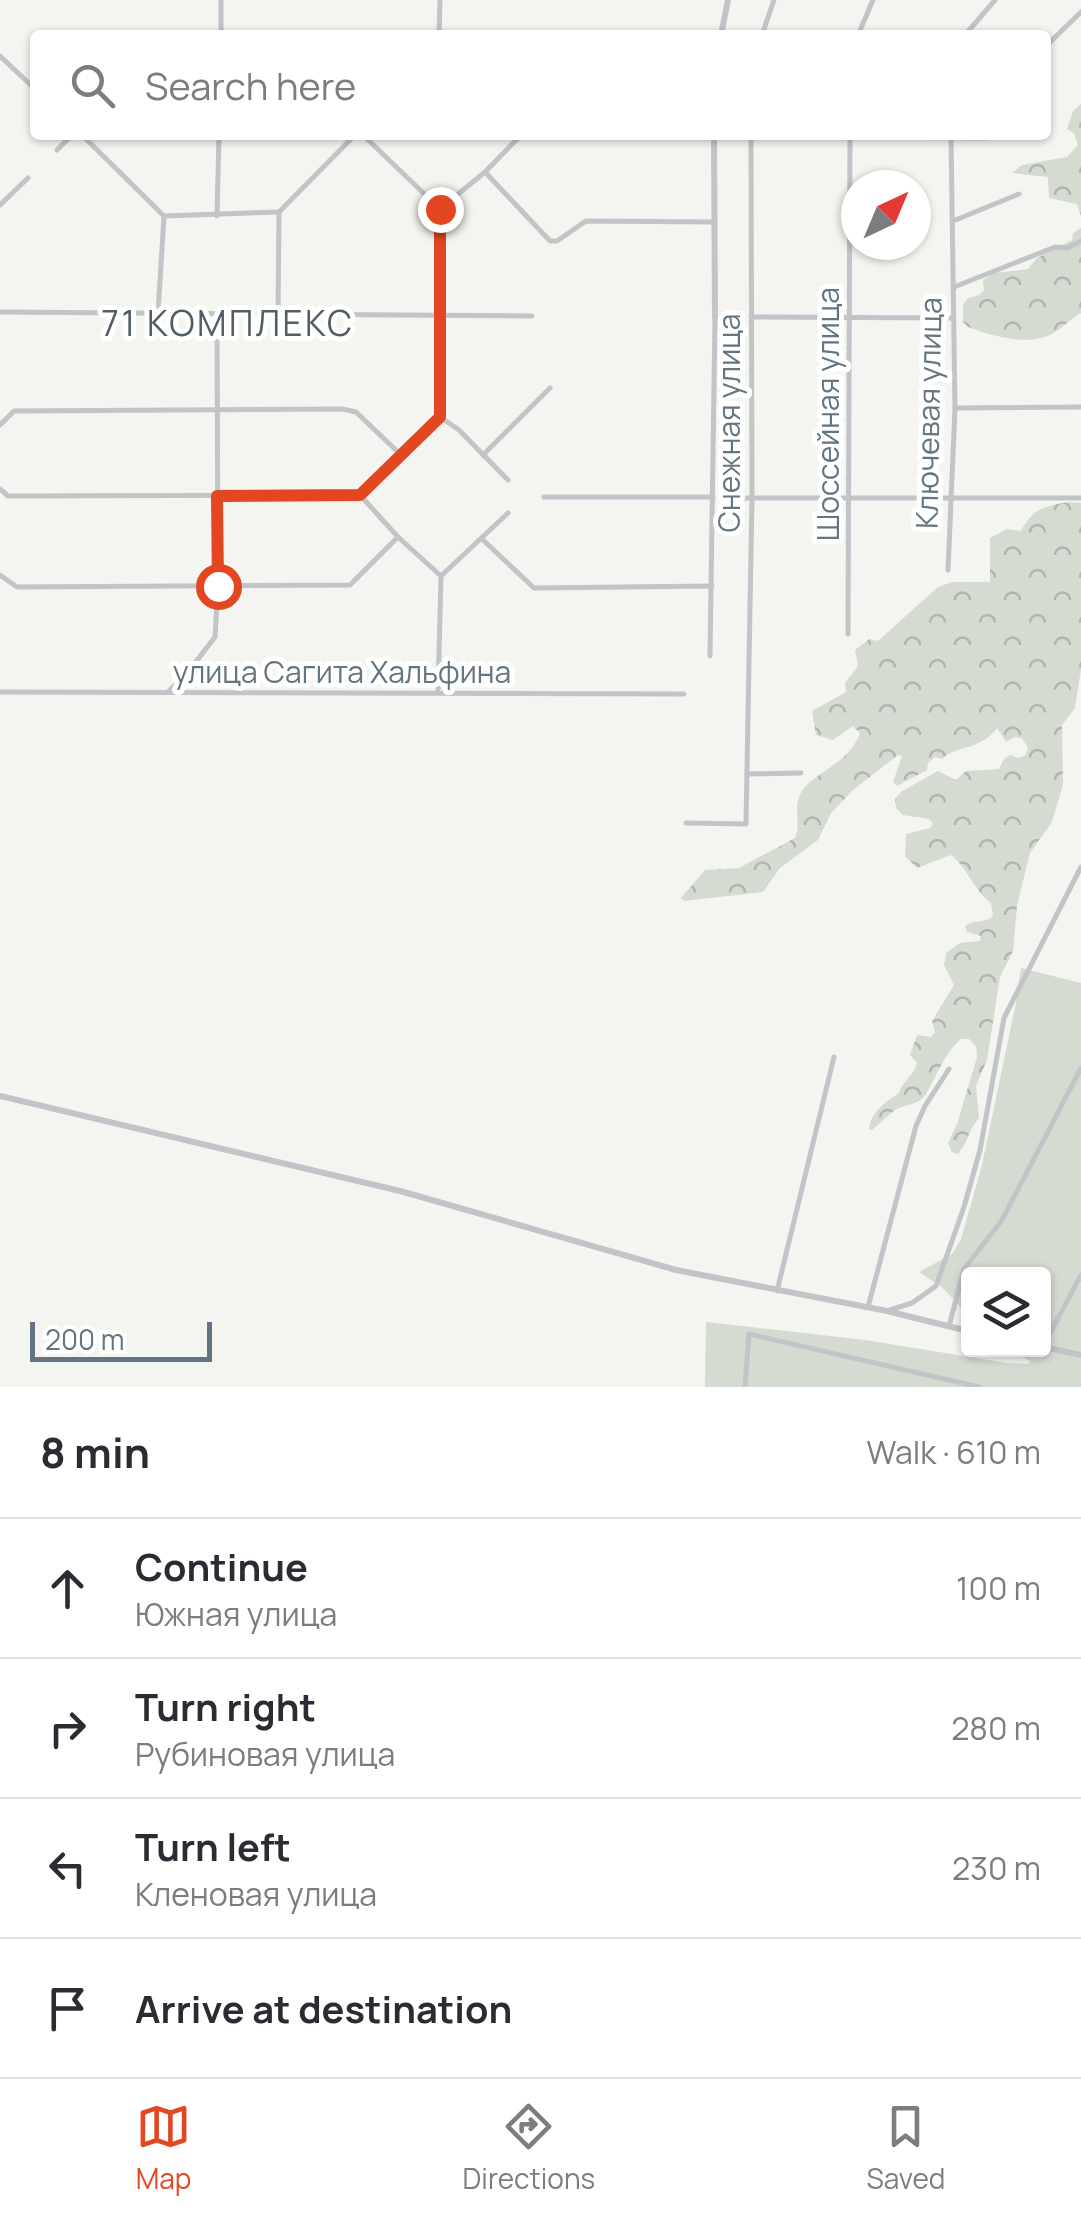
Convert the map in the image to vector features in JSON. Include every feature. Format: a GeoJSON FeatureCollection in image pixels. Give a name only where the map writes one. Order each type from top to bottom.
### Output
{"type":"FeatureCollection","features":[{"type":"Feature","properties":{"kind":"street"},"geometry":{"type":"LineString","coordinates":[[221,0],[221,30]]}},
{"type":"Feature","properties":{"kind":"street"},"geometry":{"type":"LineString","coordinates":[[439,30],[440,0]]}},
{"type":"Feature","properties":{"kind":"street"},"geometry":{"type":"LineString","coordinates":[[723,30],[728,0]]}},
{"type":"Feature","properties":{"kind":"street"},"geometry":{"type":"LineString","coordinates":[[764,30],[774,0]]}},
{"type":"Feature","properties":{"kind":"street"},"geometry":{"type":"LineString","coordinates":[[860,30],[873,0]]}},
{"type":"Feature","properties":{"kind":"street"},"geometry":{"type":"LineString","coordinates":[[969,30],[995,0]]}},
{"type":"Feature","properties":{"kind":"street"},"geometry":{"type":"LineString","coordinates":[[1051,41],[1081,12]]}},
{"type":"Feature","properties":{"kind":"street"},"geometry":{"type":"LineString","coordinates":[[0,56],[30,84]]}},
{"type":"Feature","properties":{"kind":"street"},"geometry":{"type":"LineString","coordinates":[[57,150],[67,140]]}},
{"type":"Feature","properties":{"kind":"street"},"geometry":{"type":"LineString","coordinates":[[87,140],[164,216],[279,212],[350,140]]}},
{"type":"Feature","properties":{"kind":"street"},"geometry":{"type":"LineString","coordinates":[[217,216],[219,140]]}},
{"type":"Feature","properties":{"kind":"street"},"geometry":{"type":"LineString","coordinates":[[0,489],[8,496],[360,495],[440,417],[440,209],[368,140]]}},
{"type":"Feature","properties":{"kind":"street"},"geometry":{"type":"LineString","coordinates":[[440,209],[516,140]]}},
{"type":"Feature","properties":{"kind":"street"},"geometry":{"type":"LineString","coordinates":[[710,656],[714,140]]}},
{"type":"Feature","properties":{"kind":"street","name":"Снежная улица"},"geometry":{"type":"LineString","coordinates":[[686,823],[746,824],[752,498],[751,140]]}},
{"type":"Feature","properties":{"kind":"street","name":"Шоссейная улица"},"geometry":{"type":"LineString","coordinates":[[848,634],[850,140]]}},
{"type":"Feature","properties":{"kind":"street","name":"Ключевая улица"},"geometry":{"type":"LineString","coordinates":[[948,570],[955,408],[954,140]]}},
{"type":"Feature","properties":{"kind":"street"},"geometry":{"type":"LineString","coordinates":[[485,172],[550,241],[558,241],[586,221],[714,222]]}},
{"type":"Feature","properties":{"kind":"street"},"geometry":{"type":"LineString","coordinates":[[0,205],[28,178]]}},
{"type":"Feature","properties":{"kind":"street"},"geometry":{"type":"LineString","coordinates":[[952,222],[1019,194]]}},
{"type":"Feature","properties":{"kind":"street"},"geometry":{"type":"LineString","coordinates":[[278,316],[279,212]]}},
{"type":"Feature","properties":{"kind":"street"},"geometry":{"type":"LineString","coordinates":[[158,312],[164,216]]}},
{"type":"Feature","properties":{"kind":"street"},"geometry":{"type":"LineString","coordinates":[[954,286],[1055,247],[1068,248],[1081,241]]}},
{"type":"Feature","properties":{"kind":"street"},"geometry":{"type":"LineString","coordinates":[[0,312],[532,316]]}},
{"type":"Feature","properties":{"kind":"street"},"geometry":{"type":"LineString","coordinates":[[168,692],[214,636],[218,586],[217,314]]}},
{"type":"Feature","properties":{"kind":"street"},"geometry":{"type":"LineString","coordinates":[[751,318],[953,318]]}},
{"type":"Feature","properties":{"kind":"street"},"geometry":{"type":"LineString","coordinates":[[483,455],[550,388]]}},
{"type":"Feature","properties":{"kind":"street"},"geometry":{"type":"LineString","coordinates":[[0,425],[14,411],[218,408],[356,412],[401,455]]}},
{"type":"Feature","properties":{"kind":"street"},"geometry":{"type":"LineString","coordinates":[[955,408],[1081,408]]}},
{"type":"Feature","properties":{"kind":"street"},"geometry":{"type":"LineString","coordinates":[[440,417],[508,480]]}},
{"type":"Feature","properties":{"kind":"street"},"geometry":{"type":"LineString","coordinates":[[360,495],[398,537],[442,576]]}},
{"type":"Feature","properties":{"kind":"street"},"geometry":{"type":"LineString","coordinates":[[0,505],[8,496]]}},
{"type":"Feature","properties":{"kind":"street"},"geometry":{"type":"LineString","coordinates":[[544,498],[713,498]]}},
{"type":"Feature","properties":{"kind":"street"},"geometry":{"type":"LineString","coordinates":[[730,498],[1081,498]]}},
{"type":"Feature","properties":{"kind":"street"},"geometry":{"type":"LineString","coordinates":[[438,693],[442,576],[508,512]]}},
{"type":"Feature","properties":{"kind":"street"},"geometry":{"type":"LineString","coordinates":[[0,575],[17,587],[350,585],[398,537]]}},
{"type":"Feature","properties":{"kind":"street"},"geometry":{"type":"LineString","coordinates":[[482,539],[534,588],[712,586]]}},
{"type":"Feature","properties":{"kind":"street","name":"улица Сагита Хальфина"},"geometry":{"type":"LineString","coordinates":[[0,692],[684,694]]}},
{"type":"Feature","properties":{"kind":"street"},"geometry":{"type":"LineString","coordinates":[[747,774],[802,774]]}},
{"type":"Feature","properties":{"kind":"street"},"geometry":{"type":"LineString","coordinates":[[887,1311],[912,1303],[936,1286],[980,1150],[1004,1018],[1081,867]]}},
{"type":"Feature","properties":{"kind":"street"},"geometry":{"type":"LineString","coordinates":[[778,1291],[834,1057]]}},
{"type":"Feature","properties":{"kind":"street"},"geometry":{"type":"LineString","coordinates":[[950,1326],[964,1269],[1002,1220],[1081,1068]]}},
{"type":"Feature","properties":{"kind":"street"},"geometry":{"type":"LineString","coordinates":[[868,1307],[916,1126],[949,1069]]}},
{"type":"Feature","properties":{"kind":"street"},"geometry":{"type":"LineString","coordinates":[[0,1096],[400,1191],[676,1270],[961,1328]]}},
{"type":"Feature","properties":{"kind":"street"},"geometry":{"type":"LineString","coordinates":[[1051,1331],[1081,1275]]}},
{"type":"Feature","properties":{"kind":"street"},"geometry":{"type":"LineString","coordinates":[[745,1387],[749,1334],[979,1387]]}},
{"type":"Feature","properties":{"kind":"street"},"geometry":{"type":"LineString","coordinates":[[1051,1348],[1081,1355]]}},
{"type":"Feature","properties":{"kind":"green space"},"geometry":{"type":"Polygon","coordinates":[[[1081,104],[1081,216],[1077,204],[1049,198],[1048,177],[1012,173],[1022,165],[1067,157],[1078,145],[1074,133],[1067,129],[1073,111],[1081,104]]]}},
{"type":"Feature","properties":{"kind":"green space"},"geometry":{"type":"Polygon","coordinates":[[[1081,228],[1081,313],[1045,337],[1023,340],[1000,337],[963,322],[963,305],[984,290],[983,280],[994,273],[1028,269],[1037,258],[1072,240],[1073,233],[1081,228]]]}},
{"type":"Feature","properties":{"kind":"green space"},"geometry":{"type":"Polygon","coordinates":[[[1068,502],[1081,503],[1081,669],[1075,708],[1062,725],[1063,785],[1052,822],[1030,853],[1017,906],[1013,951],[1000,977],[987,1060],[976,1086],[979,1118],[958,1154],[952,1152],[948,1143],[977,1057],[976,1046],[969,1039],[961,1039],[950,1051],[923,1098],[897,1109],[869,1129],[876,1113],[899,1093],[915,1068],[917,1063],[910,1055],[917,1035],[931,1037],[935,1032],[932,1021],[954,985],[944,965],[946,953],[960,943],[980,941],[981,936],[967,932],[965,926],[993,916],[991,903],[951,855],[917,868],[905,856],[906,834],[930,828],[933,823],[903,815],[896,808],[895,799],[938,771],[956,780],[966,771],[999,769],[1010,755],[1026,755],[1028,748],[1022,738],[1006,742],[997,728],[976,744],[942,759],[935,757],[927,770],[897,786],[893,782],[902,756],[898,755],[853,790],[831,813],[818,840],[780,868],[763,892],[684,901],[681,898],[705,870],[739,868],[795,838],[799,797],[811,782],[847,754],[860,733],[853,726],[833,740],[816,735],[812,711],[846,692],[845,683],[858,666],[855,650],[869,639],[878,641],[938,587],[952,582],[990,582],[990,538],[1007,529],[1021,531],[1040,510],[1068,502]]]}},
{"type":"Feature","properties":{"kind":"green space"},"geometry":{"type":"Polygon","coordinates":[[[1021,968],[1081,983],[1081,1387],[705,1387],[706,1322],[865,1340],[1007,1363],[1028,1364],[1030,1361],[1022,1357],[1051,1357],[1051,1267],[961,1267],[961,1307],[943,1288],[919,1272],[952,1254],[961,1239],[982,1165],[1021,968]]]}},
{"type":"Feature","properties":{"kind":"district","name":"71 КОМПЛЕКС"},"geometry":{"type":"Point","coordinates":[228,323]}},
{"type":"Feature","properties":{"kind":"route"},"geometry":{"type":"LineString","coordinates":[[218,586],[217,496],[360,495],[440,417],[440,209]]}}]}
